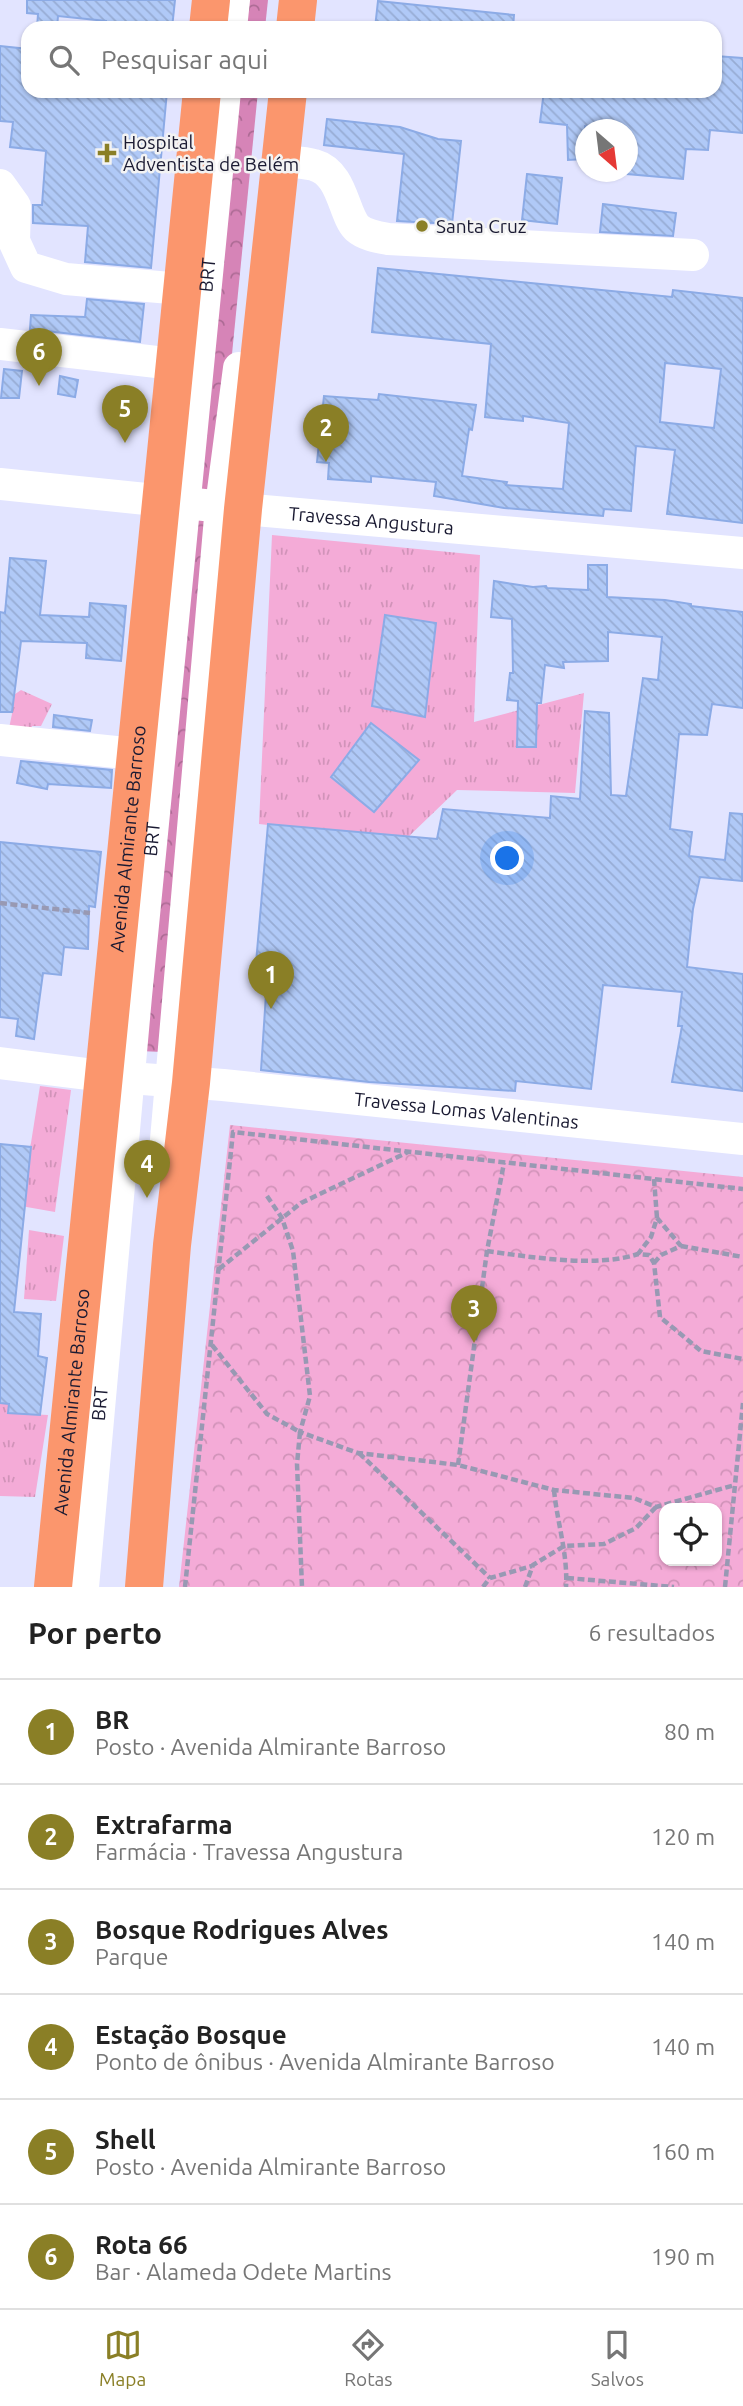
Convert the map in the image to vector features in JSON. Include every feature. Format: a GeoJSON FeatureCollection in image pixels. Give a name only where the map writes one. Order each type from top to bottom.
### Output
{"type":"FeatureCollection","features":[{"type":"Feature","properties":{"kind":"highway"},"geometry":{"type":"LineString","coordinates":[[209,21],[211,0]]}},
{"type":"Feature","properties":{"kind":"highway"},"geometry":{"type":"LineString","coordinates":[[296,21],[298,0]]}},
{"type":"Feature","properties":{"kind":"highway","name":"Avenida Almirante Barroso"},"geometry":{"type":"LineString","coordinates":[[53,1587],[116,1078],[119,916],[135,754],[173,502],[174,365],[201,98]]}},
{"type":"Feature","properties":{"kind":"highway"},"geometry":{"type":"LineString","coordinates":[[144,1587],[172,1245],[181,1083],[232,508],[281,161],[287,98]]}},
{"type":"Feature","properties":{"kind":"street"},"geometry":{"type":"LineString","coordinates":[[232,21],[234,0]]}},
{"type":"Feature","properties":{"kind":"street"},"geometry":{"type":"LineString","coordinates":[[282,21],[284,0]]}},
{"type":"Feature","properties":{"kind":"street","name":"BRT"},"geometry":{"type":"LineString","coordinates":[[83,1587],[116,1078],[173,502],[193,403],[224,98]]}},
{"type":"Feature","properties":{"kind":"street"},"geometry":{"type":"LineString","coordinates":[[232,508],[272,98]]}},
{"type":"Feature","properties":{"kind":"street"},"geometry":{"type":"LineString","coordinates":[[281,161],[317,165],[331,177],[341,193],[355,226],[369,235],[388,239],[693,256]]}},
{"type":"Feature","properties":{"kind":"street"},"geometry":{"type":"LineString","coordinates":[[0,185],[15,206],[14,241],[26,267],[66,279],[182,289]]}},
{"type":"Feature","properties":{"kind":"street"},"geometry":{"type":"LineString","coordinates":[[0,344],[174,365]]}},
{"type":"Feature","properties":{"kind":"street","name":"Travessa Angustura"},"geometry":{"type":"LineString","coordinates":[[0,484],[232,508],[743,553]]}},
{"type":"Feature","properties":{"kind":"street"},"geometry":{"type":"LineString","coordinates":[[0,740],[135,754]]}},
{"type":"Feature","properties":{"kind":"street","name":"Travessa Lomas Valentinas"},"geometry":{"type":"LineString","coordinates":[[0,1063],[116,1078],[743,1139]]}},
{"type":"Feature","properties":{"kind":"street"},"geometry":{"type":"LineString","coordinates":[[135,1587],[181,1083]]}},
{"type":"Feature","properties":{"kind":"path"},"geometry":{"type":"LineString","coordinates":[[0,903],[119,916]]}},
{"type":"Feature","properties":{"kind":"path"},"geometry":{"type":"LineString","coordinates":[[185,1587],[233,1132],[743,1189]]}},
{"type":"Feature","properties":{"kind":"path"},"geometry":{"type":"LineString","coordinates":[[219,1269],[301,1203],[409,1152]]}},
{"type":"Feature","properties":{"kind":"path"},"geometry":{"type":"LineString","coordinates":[[458,1465],[487,1251],[504,1163]]}},
{"type":"Feature","properties":{"kind":"path"},"geometry":{"type":"LineString","coordinates":[[638,1254],[652,1237],[657,1218],[654,1179]]}},
{"type":"Feature","properties":{"kind":"path"},"geometry":{"type":"LineString","coordinates":[[267,1196],[282,1218],[293,1251],[310,1396],[300,1432],[297,1464],[302,1587]]}},
{"type":"Feature","properties":{"kind":"path"},"geometry":{"type":"LineString","coordinates":[[657,1218],[681,1246]]}},
{"type":"Feature","properties":{"kind":"path"},"geometry":{"type":"LineString","coordinates":[[654,1263],[661,1255],[681,1246],[743,1257]]}},
{"type":"Feature","properties":{"kind":"path"},"geometry":{"type":"LineString","coordinates":[[487,1251],[557,1260],[649,1255],[654,1263],[660,1317],[701,1351],[743,1359]]}},
{"type":"Feature","properties":{"kind":"path"},"geometry":{"type":"LineString","coordinates":[[211,1344],[267,1415],[300,1432],[358,1453],[458,1465],[554,1490],[634,1498],[656,1507]]}},
{"type":"Feature","properties":{"kind":"path"},"geometry":{"type":"LineString","coordinates":[[726,1587],[743,1404]]}},
{"type":"Feature","properties":{"kind":"path"},"geometry":{"type":"LineString","coordinates":[[358,1453],[490,1578]]}},
{"type":"Feature","properties":{"kind":"path"},"geometry":{"type":"LineString","coordinates":[[483,1587],[490,1578],[533,1565],[564,1546],[604,1544],[636,1528],[656,1507],[735,1485]]}},
{"type":"Feature","properties":{"kind":"path"},"geometry":{"type":"LineString","coordinates":[[554,1490],[557,1520],[564,1546],[566,1587]]}},
{"type":"Feature","properties":{"kind":"path"},"geometry":{"type":"LineString","coordinates":[[524,1587],[533,1565]]}},
{"type":"Feature","properties":{"kind":"path"},"geometry":{"type":"LineString","coordinates":[[567,1578],[674,1587]]}},
{"type":"Feature","properties":{"kind":"green space"},"geometry":{"type":"Polygon","coordinates":[[[247,0],[268,0],[266,21],[245,21],[247,0]]]}},
{"type":"Feature","properties":{"kind":"green space"},"geometry":{"type":"Polygon","coordinates":[[[236,98],[257,98],[163,1052],[139,1051],[236,98]]]}},
{"type":"Feature","properties":{"kind":"green space"},"geometry":{"type":"Polygon","coordinates":[[[272,535],[480,555],[474,722],[584,693],[575,793],[457,790],[405,840],[259,824],[272,535]]]}},
{"type":"Feature","properties":{"kind":"green space"},"geometry":{"type":"Polygon","coordinates":[[[21,690],[52,704],[41,726],[32,726],[31,733],[8,733],[12,714],[8,699],[21,690]]]}},
{"type":"Feature","properties":{"kind":"green space"},"geometry":{"type":"Polygon","coordinates":[[[40,1086],[71,1090],[55,1212],[21,1206],[40,1086]]]}},
{"type":"Feature","properties":{"kind":"green space"},"geometry":{"type":"Polygon","coordinates":[[[230,1125],[743,1177],[743,1587],[179,1587],[230,1125]]]}},
{"type":"Feature","properties":{"kind":"green space"},"geometry":{"type":"Polygon","coordinates":[[[29,1230],[64,1236],[56,1301],[24,1299],[29,1230]]]}},
{"type":"Feature","properties":{"kind":"green space"},"geometry":{"type":"Polygon","coordinates":[[[0,1403],[9,1404],[8,1413],[48,1415],[35,1497],[0,1496],[0,1403]]]}},
{"type":"Feature","properties":{"kind":"building"},"geometry":{"type":"Polygon","coordinates":[[[27,0],[175,0],[173,21],[106,21],[58,16],[58,21],[38,21],[38,14],[27,13],[27,0]]]}},
{"type":"Feature","properties":{"kind":"building"},"geometry":{"type":"Polygon","coordinates":[[[378,1],[514,15],[514,21],[376,21],[378,1]]]}},
{"type":"Feature","properties":{"kind":"building"},"geometry":{"type":"Polygon","coordinates":[[[0,46],[21,48],[21,98],[166,98],[151,268],[85,262],[88,226],[33,223],[33,205],[42,205],[46,151],[10,147],[13,122],[0,121],[0,46]]]}},
{"type":"Feature","properties":{"kind":"building"},"geometry":{"type":"Polygon","coordinates":[[[722,56],[743,58],[743,133],[710,130],[708,150],[686,149],[683,179],[638,175],[638,119],[575,119],[575,160],[568,160],[567,125],[540,122],[543,98],[722,98],[722,56]]]}},
{"type":"Feature","properties":{"kind":"building"},"geometry":{"type":"Polygon","coordinates":[[[327,119],[400,127],[438,139],[461,141],[452,224],[397,221],[404,154],[324,145],[327,119]]]}},
{"type":"Feature","properties":{"kind":"building"},"geometry":{"type":"Polygon","coordinates":[[[527,174],[562,178],[557,224],[522,220],[527,174]]]}},
{"type":"Feature","properties":{"kind":"building"},"geometry":{"type":"Polygon","coordinates":[[[603,204],[676,213],[673,236],[600,232],[603,204]]]}},
{"type":"Feature","properties":{"kind":"building"},"geometry":{"type":"Polygon","coordinates":[[[378,268],[672,297],[673,290],[743,298],[743,523],[667,514],[675,450],[636,446],[631,511],[604,509],[603,516],[504,508],[434,496],[436,482],[371,476],[371,482],[328,479],[329,463],[317,462],[324,396],[378,400],[379,394],[476,405],[472,430],[469,429],[462,476],[507,482],[506,485],[563,489],[569,423],[523,416],[523,421],[485,417],[491,344],[372,332],[378,268]],[[665,363],[660,422],[714,428],[721,369],[665,363]]]}},
{"type":"Feature","properties":{"kind":"building"},"geometry":{"type":"Polygon","coordinates":[[[87,299],[144,304],[140,342],[30,329],[31,315],[85,317],[87,299]]]}},
{"type":"Feature","properties":{"kind":"building"},"geometry":{"type":"Polygon","coordinates":[[[4,369],[22,371],[19,398],[1,398],[4,369]]]}},
{"type":"Feature","properties":{"kind":"building"},"geometry":{"type":"Polygon","coordinates":[[[60,376],[78,380],[75,397],[58,394],[60,376]]]}},
{"type":"Feature","properties":{"kind":"building"},"geometry":{"type":"Polygon","coordinates":[[[10,558],[46,561],[40,615],[89,617],[90,603],[126,606],[121,661],[86,658],[87,643],[21,641],[12,712],[0,712],[0,612],[5,613],[10,558]]]}},
{"type":"Feature","properties":{"kind":"building"},"geometry":{"type":"Polygon","coordinates":[[[588,565],[607,565],[607,597],[665,600],[743,612],[743,708],[712,704],[707,735],[679,734],[670,829],[692,832],[689,856],[725,860],[730,813],[743,814],[742,881],[700,877],[693,909],[687,967],[743,974],[743,1091],[672,1082],[682,1026],[678,1026],[682,992],[603,985],[591,1089],[516,1081],[515,1091],[369,1082],[261,1070],[268,964],[256,963],[268,824],[437,839],[443,809],[550,818],[551,796],[580,799],[585,711],[609,713],[611,795],[626,796],[643,678],[658,680],[662,637],[608,632],[608,661],[563,662],[564,668],[545,665],[541,703],[537,703],[536,747],[517,747],[518,701],[507,700],[510,673],[513,673],[512,619],[491,617],[494,581],[533,587],[588,590],[588,565]]]}},
{"type":"Feature","properties":{"kind":"building"},"geometry":{"type":"Polygon","coordinates":[[[385,615],[436,623],[425,717],[372,706],[385,615]]]}},
{"type":"Feature","properties":{"kind":"building"},"geometry":{"type":"Polygon","coordinates":[[[54,715],[92,720],[90,731],[53,727],[54,715]]]}},
{"type":"Feature","properties":{"kind":"building"},"geometry":{"type":"Polygon","coordinates":[[[371,723],[419,760],[374,812],[331,777],[371,723]]]}},
{"type":"Feature","properties":{"kind":"building"},"geometry":{"type":"Polygon","coordinates":[[[21,761],[112,770],[111,788],[48,784],[47,789],[17,783],[21,761]]]}},
{"type":"Feature","properties":{"kind":"building"},"geometry":{"type":"Polygon","coordinates":[[[0,842],[101,852],[95,907],[89,906],[88,949],[64,947],[61,975],[43,973],[34,1039],[16,1036],[18,1019],[0,1017],[0,842]]]}},
{"type":"Feature","properties":{"kind":"building"},"geometry":{"type":"Polygon","coordinates":[[[0,1144],[31,1147],[14,1312],[41,1314],[38,1356],[47,1358],[40,1415],[8,1413],[9,1404],[0,1403],[0,1144]]]}},
{"type":"Feature","properties":{"kind":"place","name":"Hospital Adventista de Belém"},"geometry":{"type":"Point","coordinates":[107,153]}},
{"type":"Feature","properties":{"kind":"place","name":"Santa Cruz"},"geometry":{"type":"Point","coordinates":[422,226]}},
{"type":"Feature","properties":{"kind":"place","name":"Rota 66"},"geometry":{"type":"Point","coordinates":[39,386]}},
{"type":"Feature","properties":{"kind":"place","name":"Shell"},"geometry":{"type":"Point","coordinates":[125,443]}},
{"type":"Feature","properties":{"kind":"place","name":"Extrafarma"},"geometry":{"type":"Point","coordinates":[326,462]}},
{"type":"Feature","properties":{"kind":"place","name":"BR"},"geometry":{"type":"Point","coordinates":[271,1009]}},
{"type":"Feature","properties":{"kind":"place","name":"Estação Bosque"},"geometry":{"type":"Point","coordinates":[147,1198]}},
{"type":"Feature","properties":{"kind":"place","name":"Bosque Rodrigues Alves"},"geometry":{"type":"Point","coordinates":[474,1343]}}]}
